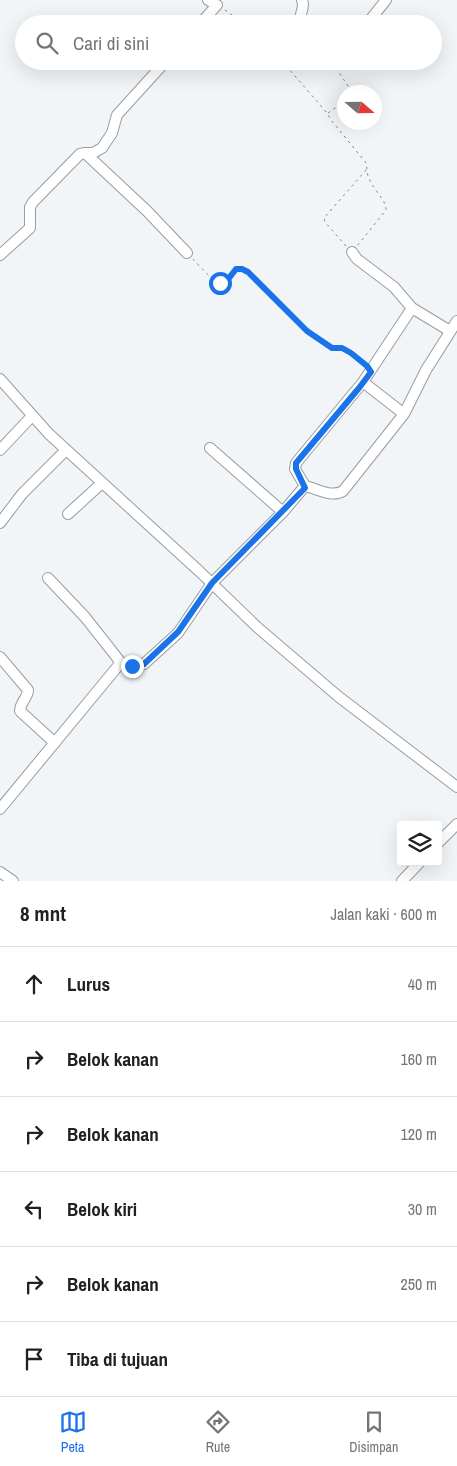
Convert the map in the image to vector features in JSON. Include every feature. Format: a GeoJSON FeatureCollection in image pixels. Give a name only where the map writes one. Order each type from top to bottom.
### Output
{"type":"FeatureCollection","features":[{"type":"Feature","properties":{"kind":"street"},"geometry":{"type":"LineString","coordinates":[[301,15],[302,0]]}},
{"type":"Feature","properties":{"kind":"street"},"geometry":{"type":"LineString","coordinates":[[374,15],[386,0]]}},
{"type":"Feature","properties":{"kind":"street"},"geometry":{"type":"LineString","coordinates":[[205,15],[212,3]]}},
{"type":"Feature","properties":{"kind":"street"},"geometry":{"type":"LineString","coordinates":[[0,256],[30,228],[30,207],[32,202],[80,154],[93,153],[102,148],[108,141],[117,115],[158,70]]}},
{"type":"Feature","properties":{"kind":"street"},"geometry":{"type":"LineString","coordinates":[[85,153],[143,207],[187,254]]}},
{"type":"Feature","properties":{"kind":"street"},"geometry":{"type":"LineString","coordinates":[[352,252],[357,259],[394,287],[412,308],[450,331]]}},
{"type":"Feature","properties":{"kind":"street"},"geometry":{"type":"LineString","coordinates":[[412,308],[371,372],[296,463],[296,469],[305,486],[329,494],[337,494],[343,491],[404,414],[426,370],[457,321]]}},
{"type":"Feature","properties":{"kind":"street"},"geometry":{"type":"LineString","coordinates":[[0,379],[32,416],[66,450],[212,583],[257,627],[329,688],[457,787]]}},
{"type":"Feature","properties":{"kind":"street"},"geometry":{"type":"LineString","coordinates":[[363,382],[404,414]]}},
{"type":"Feature","properties":{"kind":"street"},"geometry":{"type":"LineString","coordinates":[[0,450],[32,416]]}},
{"type":"Feature","properties":{"kind":"street"},"geometry":{"type":"LineString","coordinates":[[210,448],[283,512]]}},
{"type":"Feature","properties":{"kind":"street"},"geometry":{"type":"LineString","coordinates":[[0,523],[22,494],[66,450]]}},
{"type":"Feature","properties":{"kind":"street"},"geometry":{"type":"LineString","coordinates":[[68,514],[102,483]]}},
{"type":"Feature","properties":{"kind":"street"},"geometry":{"type":"LineString","coordinates":[[0,809],[118,666],[122,664],[138,666],[144,664],[178,632],[212,583],[283,512],[305,486]]}},
{"type":"Feature","properties":{"kind":"street"},"geometry":{"type":"LineString","coordinates":[[48,578],[85,617],[122,664]]}},
{"type":"Feature","properties":{"kind":"street"},"geometry":{"type":"LineString","coordinates":[[0,657],[28,690],[20,711],[55,743]]}},
{"type":"Feature","properties":{"kind":"street"},"geometry":{"type":"LineString","coordinates":[[442,839],[457,824]]}},
{"type":"Feature","properties":{"kind":"street"},"geometry":{"type":"LineString","coordinates":[[402,881],[416,866]]}},
{"type":"Feature","properties":{"kind":"street"},"geometry":{"type":"LineString","coordinates":[[0,872],[13,881]]}},
{"type":"Feature","properties":{"kind":"path"},"geometry":{"type":"LineString","coordinates":[[212,3],[233,15]]}},
{"type":"Feature","properties":{"kind":"path"},"geometry":{"type":"LineString","coordinates":[[290,70],[328,113],[330,120],[366,164],[371,185],[386,207],[386,210],[352,252],[325,222],[324,218],[366,170]]}},
{"type":"Feature","properties":{"kind":"path"},"geometry":{"type":"LineString","coordinates":[[337,70],[347,85]]}},
{"type":"Feature","properties":{"kind":"path"},"geometry":{"type":"LineString","coordinates":[[328,113],[337,107]]}},
{"type":"Feature","properties":{"kind":"path"},"geometry":{"type":"LineString","coordinates":[[187,254],[220,283],[226,282],[236,269],[248,272],[307,331],[332,348],[342,348],[351,353],[367,366],[371,372]]}},
{"type":"Feature","properties":{"kind":"route"},"geometry":{"type":"LineString","coordinates":[[132,666],[144,664],[178,632],[212,583],[305,488],[297,472],[296,463],[371,372],[367,366],[351,353],[342,348],[332,348],[307,331],[248,272],[236,269],[226,282],[220,283]]}}]}
